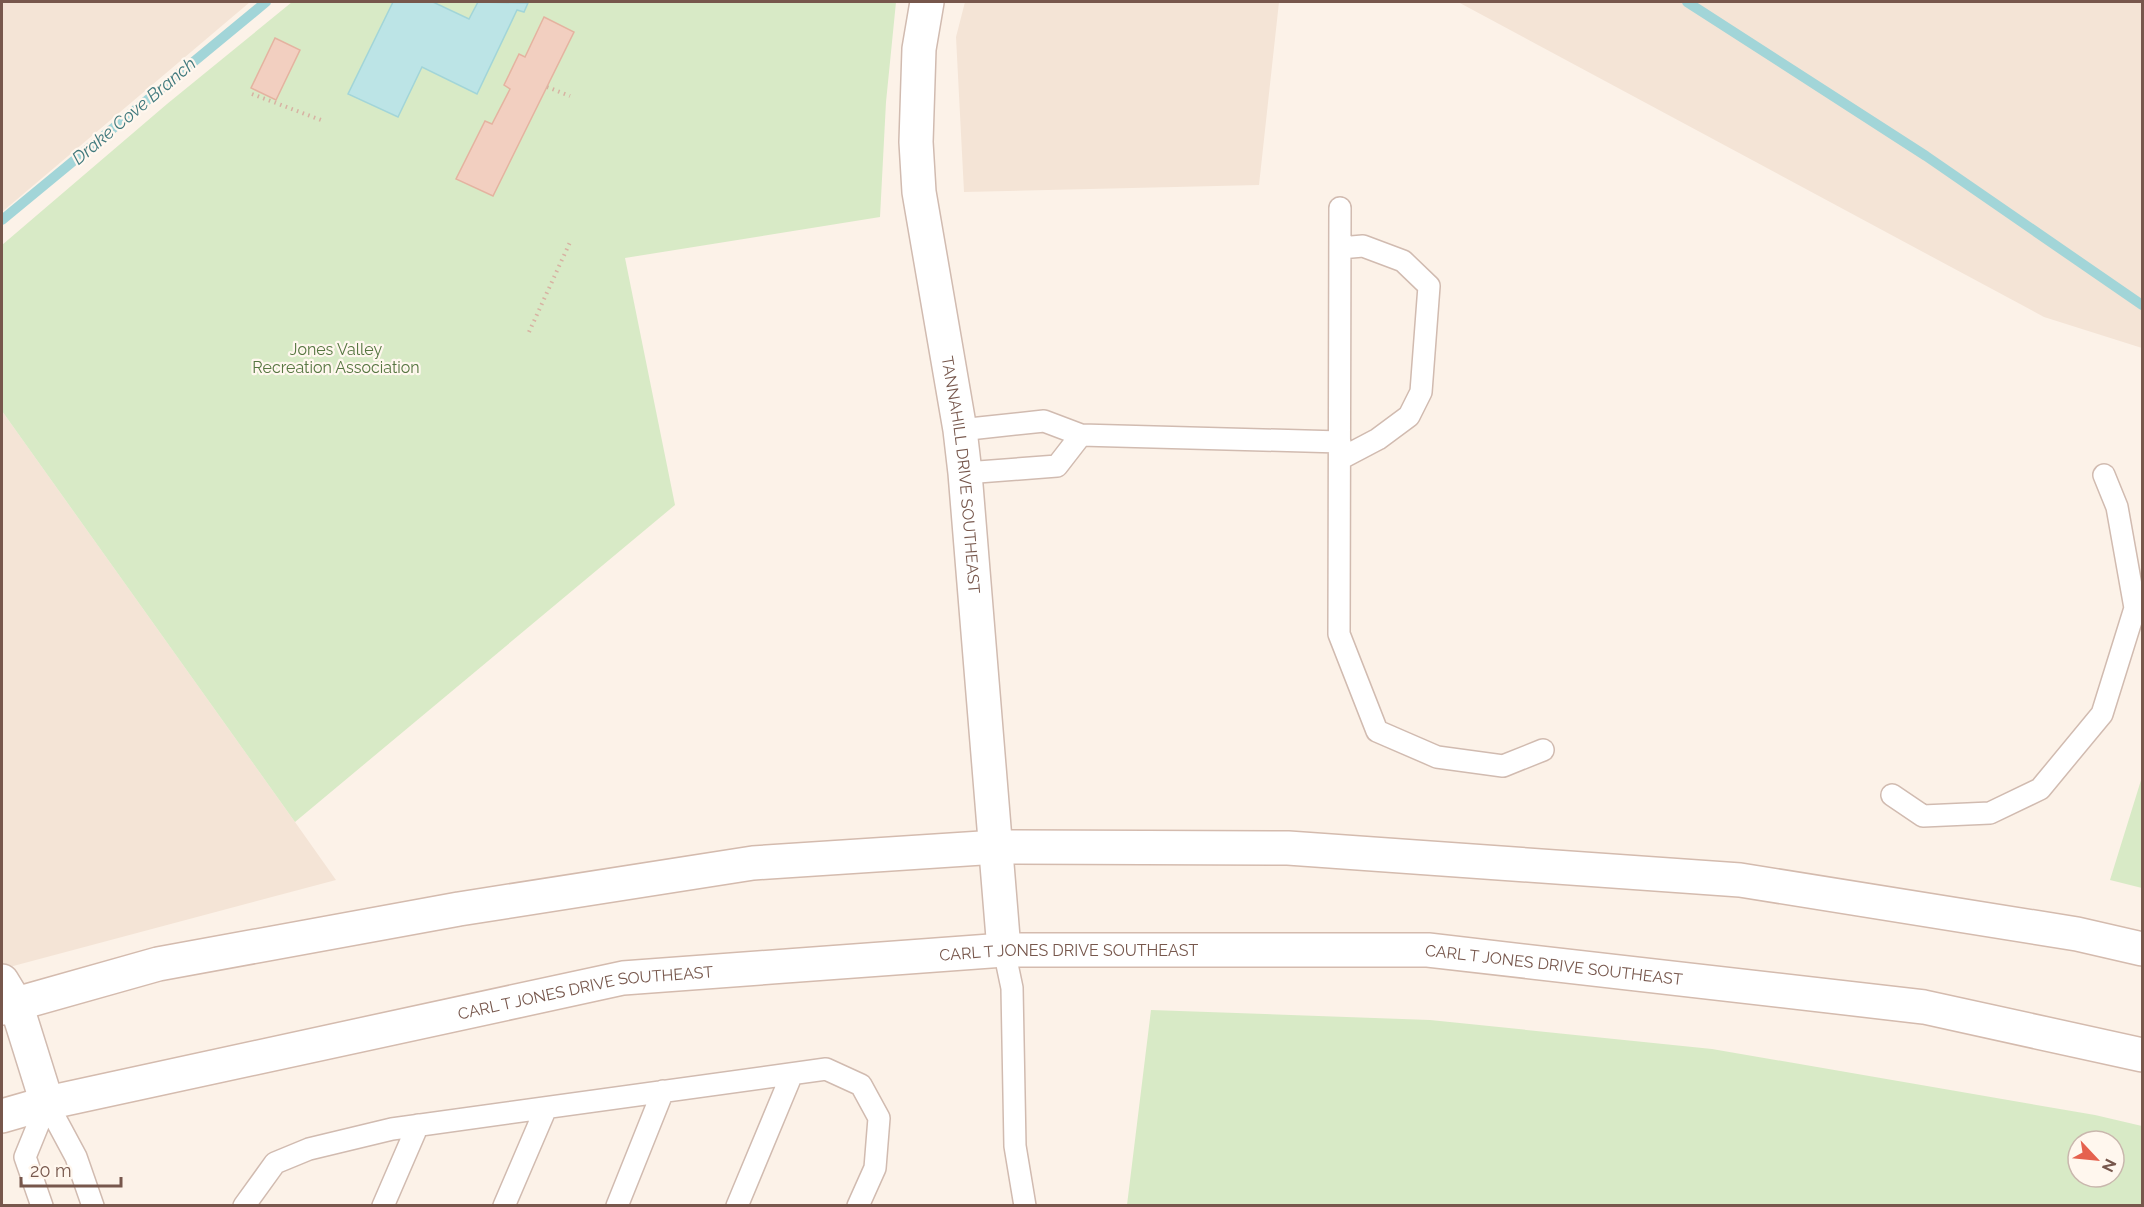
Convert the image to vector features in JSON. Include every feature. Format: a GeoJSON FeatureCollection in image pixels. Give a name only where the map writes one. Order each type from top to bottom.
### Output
{"type":"FeatureCollection","features":[{"type":"Feature","properties":{"kind":"main road","name":"TANNAHILL DRIVE SOUTHEAST"},"geometry":{"type":"LineString","coordinates":[[927,2],[919,49],[916,142],[919,192],[960,430],[965,474],[1004,950]]}},
{"type":"Feature","properties":{"kind":"main road"},"geometry":{"type":"LineString","coordinates":[[47,1103],[6,998],[158,964],[482,905],[753,863],[997,848],[1288,848],[1740,880],[2077,934],[2142,950]]}},
{"type":"Feature","properties":{"kind":"main road","name":"CARL T JONES DRIVE SOUTHEAST"},"geometry":{"type":"LineString","coordinates":[[2,1116],[47,1103],[623,978],[1004,950],[1428,950],[1924,1007],[2142,1055]]}},
{"type":"Feature","properties":{"kind":"lane"},"geometry":{"type":"LineString","coordinates":[[1340,208],[1339,634],[1377,731],[1437,757],[1503,766],[1543,750]]}},
{"type":"Feature","properties":{"kind":"lane"},"geometry":{"type":"LineString","coordinates":[[960,430],[1044,421],[1081,435],[1340,450],[1378,439],[1409,416],[1421,392],[1429,286],[1403,261],[1363,246],[1340,248]]}},
{"type":"Feature","properties":{"kind":"lane"},"geometry":{"type":"LineString","coordinates":[[965,474],[1057,466],[1081,435]]}},
{"type":"Feature","properties":{"kind":"lane"},"geometry":{"type":"LineString","coordinates":[[1892,795],[1923,816],[1990,813],[2040,789],[2102,714],[2135,608],[2117,507],[2104,475]]}},
{"type":"Feature","properties":{"kind":"lane"},"geometry":{"type":"LineString","coordinates":[[1004,950],[1012,988],[1015,1146],[1025,1206]]}},
{"type":"Feature","properties":{"kind":"lane"},"geometry":{"type":"LineString","coordinates":[[244,1206],[275,1163],[309,1149],[418,1125],[826,1069],[861,1085],[879,1118],[875,1168],[858,1206]]}},
{"type":"Feature","properties":{"kind":"lane"},"geometry":{"type":"LineString","coordinates":[[737,1206],[792,1074]]}},
{"type":"Feature","properties":{"kind":"lane"},"geometry":{"type":"LineString","coordinates":[[617,1206],[663,1091]]}},
{"type":"Feature","properties":{"kind":"lane"},"geometry":{"type":"LineString","coordinates":[[42,1206],[25,1157],[47,1103]]}},
{"type":"Feature","properties":{"kind":"lane"},"geometry":{"type":"LineString","coordinates":[[47,1103],[76,1157],[93,1206]]}},
{"type":"Feature","properties":{"kind":"lane"},"geometry":{"type":"LineString","coordinates":[[504,1206],[546,1108]]}},
{"type":"Feature","properties":{"kind":"lane"},"geometry":{"type":"LineString","coordinates":[[383,1206],[418,1125]]}},
{"type":"Feature","properties":{"kind":"path"},"geometry":{"type":"LineString","coordinates":[[547,87],[570,96]]}},
{"type":"Feature","properties":{"kind":"path"},"geometry":{"type":"LineString","coordinates":[[252,94],[321,120]]}},
{"type":"Feature","properties":{"kind":"path"},"geometry":{"type":"LineString","coordinates":[[529,332],[571,240]]}},
{"type":"Feature","properties":{"kind":"shaded area"},"geometry":{"type":"Polygon","coordinates":[[[2,2],[250,2],[2,212],[2,2]]]}},
{"type":"Feature","properties":{"kind":"shaded area"},"geometry":{"type":"Polygon","coordinates":[[[965,2],[1279,2],[1259,185],[964,192],[956,37],[965,2]]]}},
{"type":"Feature","properties":{"kind":"shaded area"},"geometry":{"type":"Polygon","coordinates":[[[1458,2],[2142,2],[2142,348],[2044,317],[1458,2]]]}},
{"type":"Feature","properties":{"kind":"shaded area"},"geometry":{"type":"Polygon","coordinates":[[[2,411],[295,822],[336,880],[2,969],[2,411]]]}},
{"type":"Feature","properties":{"kind":"green space","name":"Jones Valley Recreation Association"},"geometry":{"type":"Polygon","coordinates":[[[292,2],[896,2],[886,102],[880,217],[625,258],[675,505],[295,822],[2,411],[2,245],[167,104],[292,2]]]}},
{"type":"Feature","properties":{"kind":"green space"},"geometry":{"type":"Polygon","coordinates":[[[2142,777],[2142,888],[2110,880],[2142,777]]]}},
{"type":"Feature","properties":{"kind":"green space"},"geometry":{"type":"Polygon","coordinates":[[[1151,1010],[1430,1020],[1712,1049],[2095,1115],[2142,1126],[2142,1205],[1127,1205],[1151,1010]]]}},
{"type":"Feature","properties":{"kind":"water"},"geometry":{"type":"Polygon","coordinates":[[[393,2],[433,2],[469,19],[478,2],[528,3],[524,12],[517,10],[477,94],[422,67],[398,117],[348,94],[393,2]]]}},
{"type":"Feature","properties":{"kind":"building"},"geometry":{"type":"Polygon","coordinates":[[[544,17],[574,32],[493,196],[456,179],[485,121],[492,124],[510,89],[504,85],[519,54],[525,57],[544,17]]]}},
{"type":"Feature","properties":{"kind":"building"},"geometry":{"type":"Polygon","coordinates":[[[275,38],[300,50],[276,100],[251,88],[275,38]]]}},
{"type":"Feature","properties":{"kind":"waterway","name":"Drake Cove Branch"},"geometry":{"type":"LineString","coordinates":[[2,220],[266,2]]}},
{"type":"Feature","properties":{"kind":"waterway"},"geometry":{"type":"LineString","coordinates":[[1687,2],[1926,156],[2142,305]]}}]}
